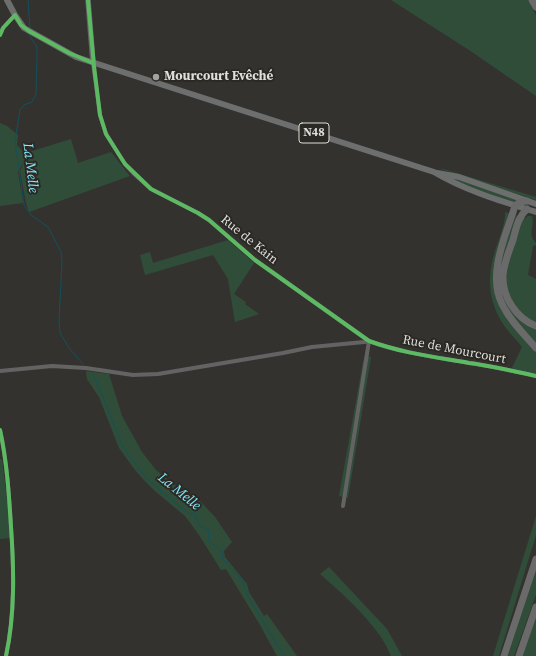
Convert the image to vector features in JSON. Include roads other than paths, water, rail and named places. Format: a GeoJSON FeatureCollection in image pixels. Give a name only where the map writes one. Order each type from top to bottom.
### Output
{"type":"FeatureCollection","features":[{"type":"Feature","properties":{"kind":"highway"},"geometry":{"type":"LineString","coordinates":[[532,0],[536,7]]}},
{"type":"Feature","properties":{"kind":"highway"},"geometry":{"type":"LineString","coordinates":[[527,201],[520,202],[515,206],[498,263],[496,282],[501,303],[506,312],[536,348]]}},
{"type":"Feature","properties":{"kind":"highway"},"geometry":{"type":"LineString","coordinates":[[527,209],[520,218],[513,238],[505,266],[503,284],[506,296],[513,309],[529,323],[536,326]]}},
{"type":"Feature","properties":{"kind":"highway"},"geometry":{"type":"LineString","coordinates":[[504,656],[536,559]]}},
{"type":"Feature","properties":{"kind":"highway"},"geometry":{"type":"LineString","coordinates":[[519,656],[536,607]]}},
{"type":"Feature","properties":{"kind":"main road","name":"N48"},"geometry":{"type":"LineString","coordinates":[[7,0],[21,25],[30,32],[69,53],[93,63],[434,172],[459,177],[536,204]]}},
{"type":"Feature","properties":{"kind":"main road","name":"N48"},"geometry":{"type":"LineString","coordinates":[[434,172],[480,194],[536,212]]}},
{"type":"Feature","properties":{"kind":"street"},"geometry":{"type":"LineString","coordinates":[[88,0],[93,63]]}},
{"type":"Feature","properties":{"kind":"street"},"geometry":{"type":"LineString","coordinates":[[0,35],[3,28],[15,15]]}},
{"type":"Feature","properties":{"kind":"street","name":"Rue de Kain"},"geometry":{"type":"LineString","coordinates":[[93,63],[100,115],[106,134],[125,164],[133,173],[151,189],[209,220],[254,260],[370,341]]}},
{"type":"Feature","properties":{"kind":"street"},"geometry":{"type":"LineString","coordinates":[[0,371],[52,366],[86,368],[133,375],[158,374],[312,347],[370,341],[343,506]]}},
{"type":"Feature","properties":{"kind":"street","name":"Rue de Mourcourt"},"geometry":{"type":"LineString","coordinates":[[370,341],[420,355],[494,367],[536,376]]}},
{"type":"Feature","properties":{"kind":"street"},"geometry":{"type":"LineString","coordinates":[[0,430],[8,480],[12,544],[12,619],[6,656]]}},
{"type":"Feature","properties":{"kind":"waterway","name":"La Melle"},"geometry":{"type":"LineString","coordinates":[[28,0],[30,28]]}},
{"type":"Feature","properties":{"kind":"waterway","name":"La Melle"},"geometry":{"type":"LineString","coordinates":[[29,35],[37,47],[36,94],[32,102],[24,105],[20,110],[15,141],[24,205],[31,215],[48,227],[61,252],[60,333],[69,348],[83,364]]}},
{"type":"Feature","properties":{"kind":"waterway","name":"La Melle"},"geometry":{"type":"LineString","coordinates":[[93,375],[122,445],[131,459],[149,481],[188,513],[196,515],[199,525],[208,529],[209,542],[220,549],[223,559],[242,580],[248,596],[284,656]]}},
{"type":"Feature","properties":{"kind":"place","name":"Mourcourt Evêché"},"geometry":{"type":"Point","coordinates":[156,77]}}]}
